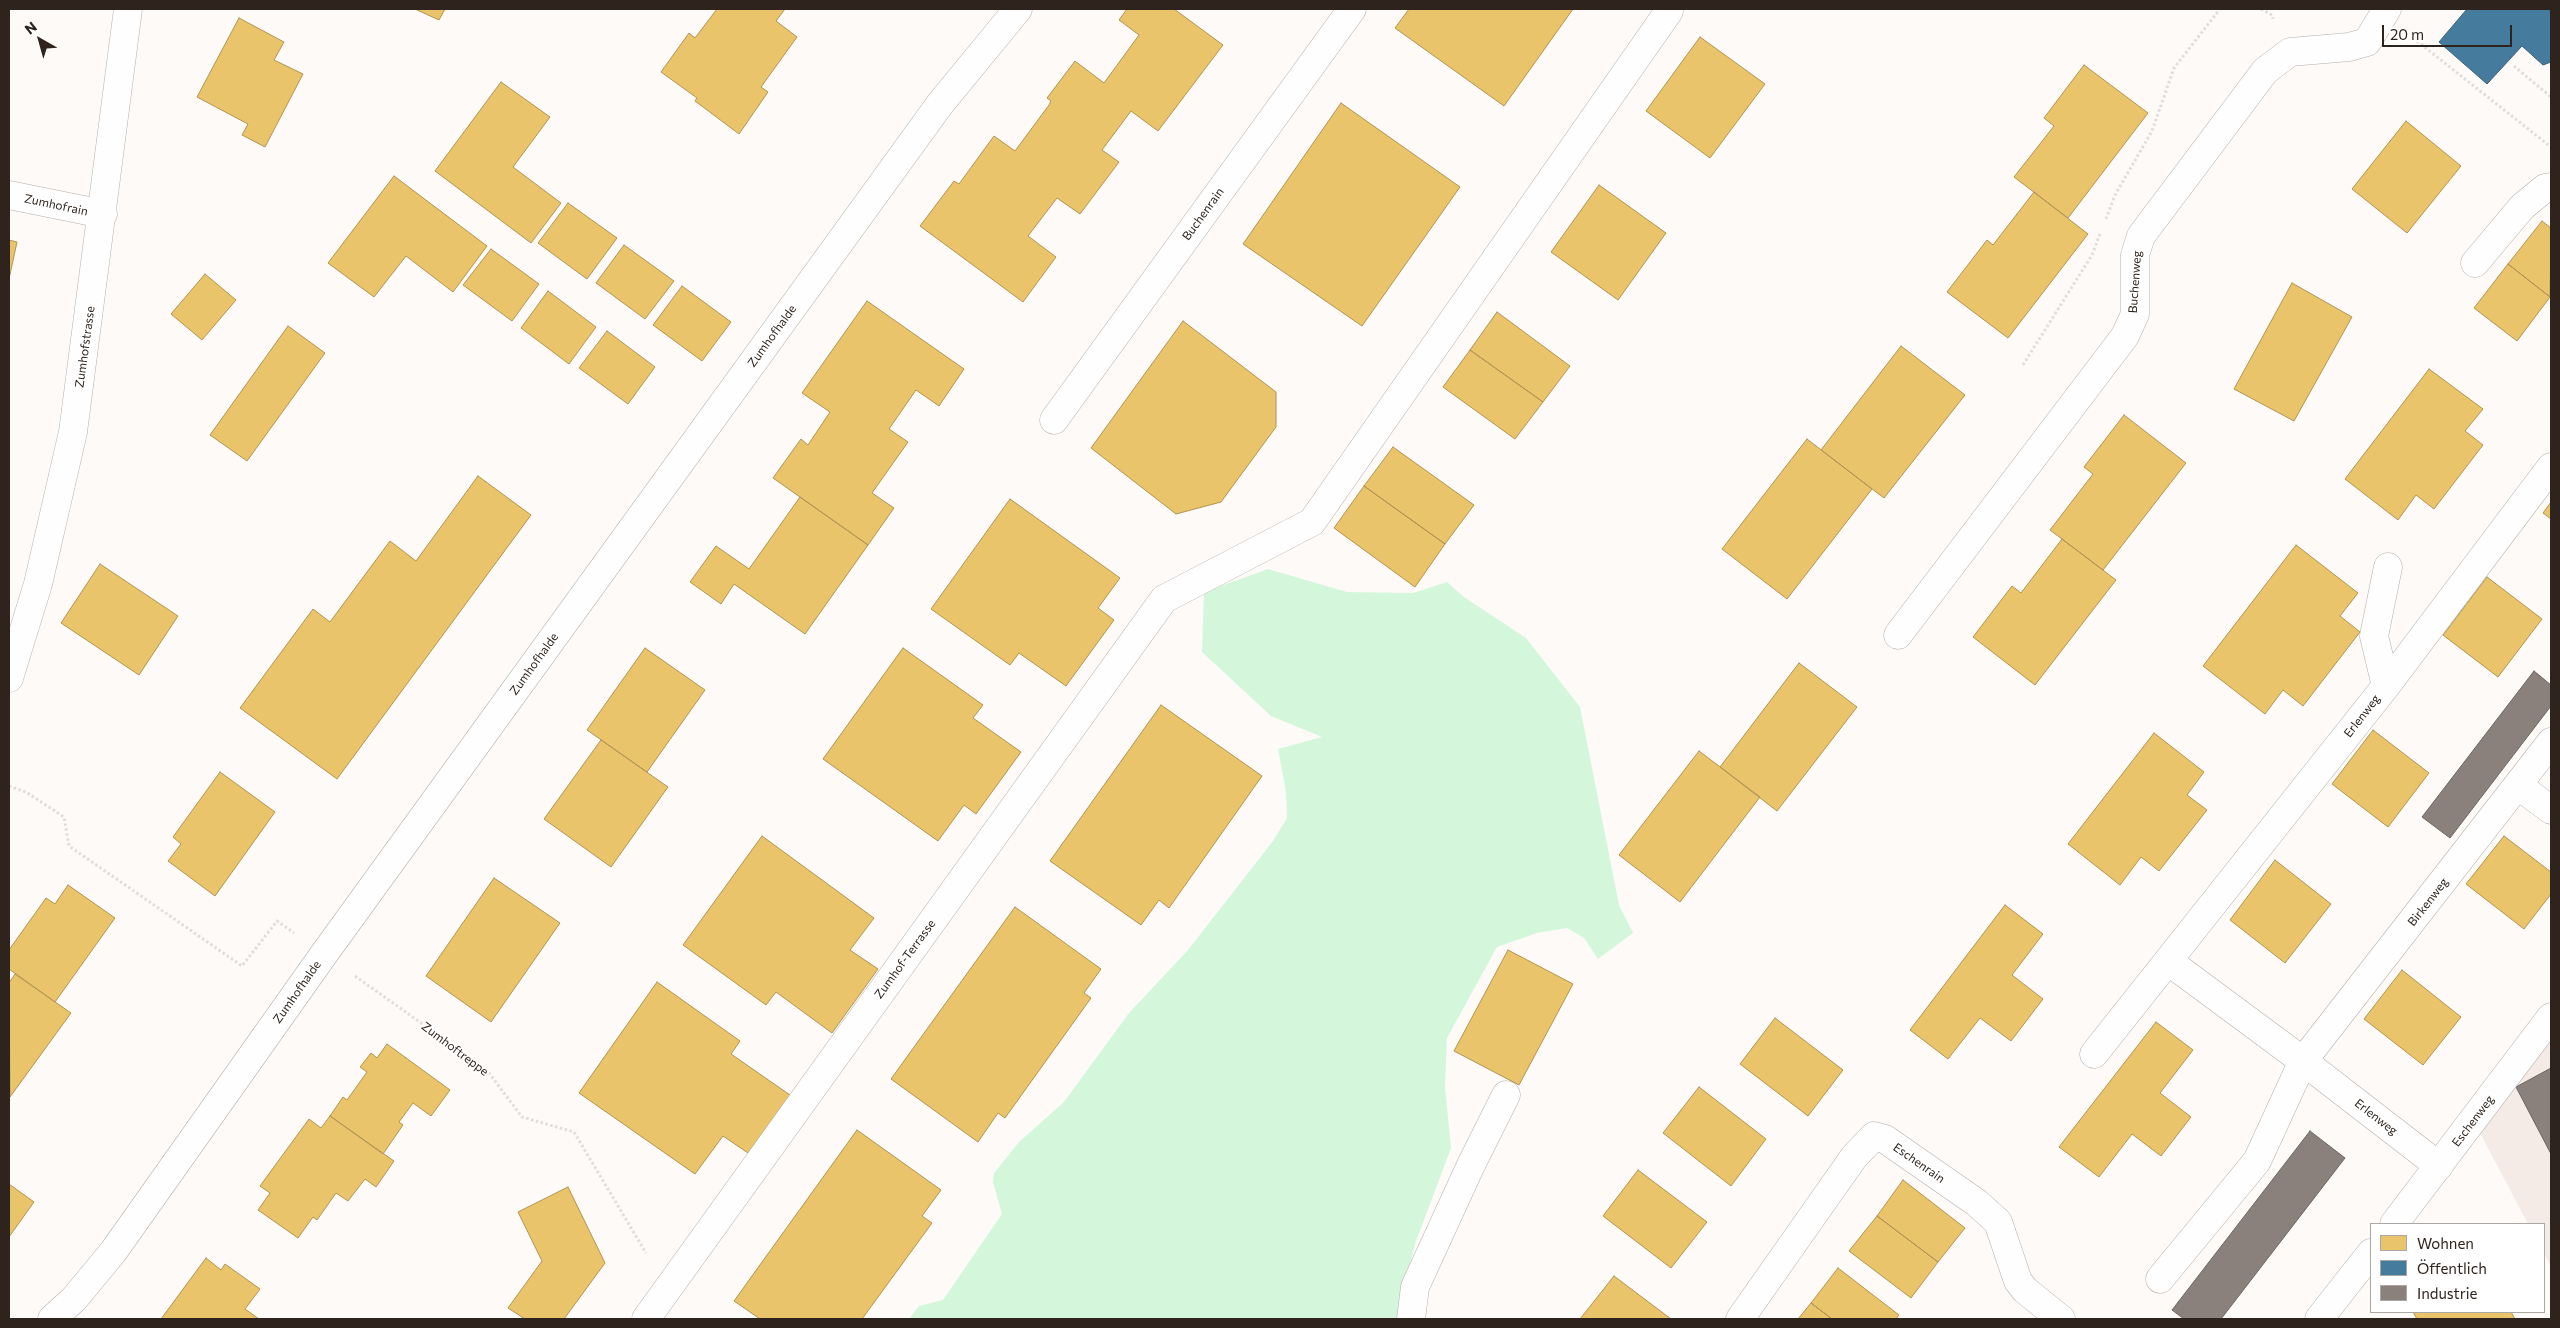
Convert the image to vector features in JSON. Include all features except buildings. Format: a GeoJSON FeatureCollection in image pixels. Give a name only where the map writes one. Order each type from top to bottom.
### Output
{"type":"FeatureCollection","features":[{"type":"Feature","properties":{"kind":"street","name":"Zumhofstrasse"},"geometry":{"type":"LineString","coordinates":[[9,678],[38,584],[73,432],[103,214],[128,9]]}},
{"type":"Feature","properties":{"kind":"street","name":"Zumhofhalde"},"geometry":{"type":"LineString","coordinates":[[52,1319],[74,1299],[113,1252],[324,954],[928,120],[1018,9]]}},
{"type":"Feature","properties":{"kind":"street","name":"Buchenrain"},"geometry":{"type":"LineString","coordinates":[[1054,420],[1352,9]]}},
{"type":"Feature","properties":{"kind":"street","name":"Buchenweg"},"geometry":{"type":"LineString","coordinates":[[1898,635],[2126,336],[2135,314],[2135,255],[2141,236],[2265,71],[2290,52],[2349,47],[2367,42],[2386,9]]}},
{"type":"Feature","properties":{"kind":"street","name":"Zumhof-Terrasse"},"geometry":{"type":"LineString","coordinates":[[646,1319],[1164,599],[1312,522],[1669,11]]}},
{"type":"Feature","properties":{"kind":"street"},"geometry":{"type":"LineString","coordinates":[[2475,263],[2522,207],[2545,188],[2551,187]]}},
{"type":"Feature","properties":{"kind":"street","name":"Zumhofrain"},"geometry":{"type":"LineString","coordinates":[[9,195],[103,214]]}},
{"type":"Feature","properties":{"kind":"street","name":"Erlenweg"},"geometry":{"type":"LineString","coordinates":[[2094,1054],[2386,686],[2551,467]]}},
{"type":"Feature","properties":{"kind":"street"},"geometry":{"type":"LineString","coordinates":[[2386,686],[2374,636],[2388,567]]}},
{"type":"Feature","properties":{"kind":"street","name":"Birkenweg"},"geometry":{"type":"LineString","coordinates":[[2160,1279],[2257,1161],[2303,1061],[2551,742]]}},
{"type":"Feature","properties":{"kind":"street"},"geometry":{"type":"LineString","coordinates":[[2518,786],[2551,810]]}},
{"type":"Feature","properties":{"kind":"street","name":"Erlenweg"},"geometry":{"type":"LineString","coordinates":[[2168,961],[2303,1061],[2439,1166]]}},
{"type":"Feature","properties":{"kind":"street","name":"Eschenweg"},"geometry":{"type":"LineString","coordinates":[[2395,1223],[2551,1017]]}},
{"type":"Feature","properties":{"kind":"street"},"geometry":{"type":"LineString","coordinates":[[1411,1319],[1415,1287],[1506,1095]]}},
{"type":"Feature","properties":{"kind":"street","name":"Eschenrain"},"geometry":{"type":"LineString","coordinates":[[1740,1319],[1854,1157],[1874,1136],[1885,1139],[1977,1203],[1998,1222],[2018,1281],[2025,1290],[2061,1319]]}},
{"type":"Feature","properties":{"kind":"street"},"geometry":{"type":"LineString","coordinates":[[2319,1319],[2370,1254]]}},
{"type":"Feature","properties":{"kind":"path"},"geometry":{"type":"LineString","coordinates":[[2105,221],[2115,195],[2152,131],[2174,68],[2220,9]]}},
{"type":"Feature","properties":{"kind":"path"},"geometry":{"type":"LineString","coordinates":[[2405,32],[2551,147]]}},
{"type":"Feature","properties":{"kind":"path"},"geometry":{"type":"LineString","coordinates":[[2514,66],[2551,97]]}},
{"type":"Feature","properties":{"kind":"path"},"geometry":{"type":"LineString","coordinates":[[2023,365],[2092,255],[2102,229]]}},
{"type":"Feature","properties":{"kind":"path"},"geometry":{"type":"LineString","coordinates":[[9,786],[26,792],[64,817],[69,846],[242,966],[277,921],[298,936]]}},
{"type":"Feature","properties":{"kind":"path","name":"Zumhoftreppe"},"geometry":{"type":"LineString","coordinates":[[354,975],[486,1069],[522,1117],[574,1132],[649,1258]]}},
{"type":"Feature","properties":{"kind":"shaded area"},"geometry":{"type":"Polygon","coordinates":[[[2551,1036],[2551,1267],[2545,1255],[2545,1223],[2527,1223],[2479,1131],[2551,1036]]]}},
{"type":"Feature","properties":{"kind":"green space"},"geometry":{"type":"Polygon","coordinates":[[[1268,569],[1347,592],[1413,593],[1447,582],[1464,597],[1526,638],[1580,707],[1619,905],[1633,933],[1598,959],[1584,938],[1567,928],[1537,933],[1497,947],[1447,1038],[1445,1087],[1451,1148],[1415,1244],[1397,1319],[909,1319],[919,1306],[943,1300],[1002,1214],[993,1182],[994,1173],[1019,1142],[1064,1102],[1129,1013],[1188,950],[1273,841],[1287,818],[1286,792],[1278,749],[1322,737],[1271,716],[1202,652],[1204,592],[1268,569]]]}}]}
